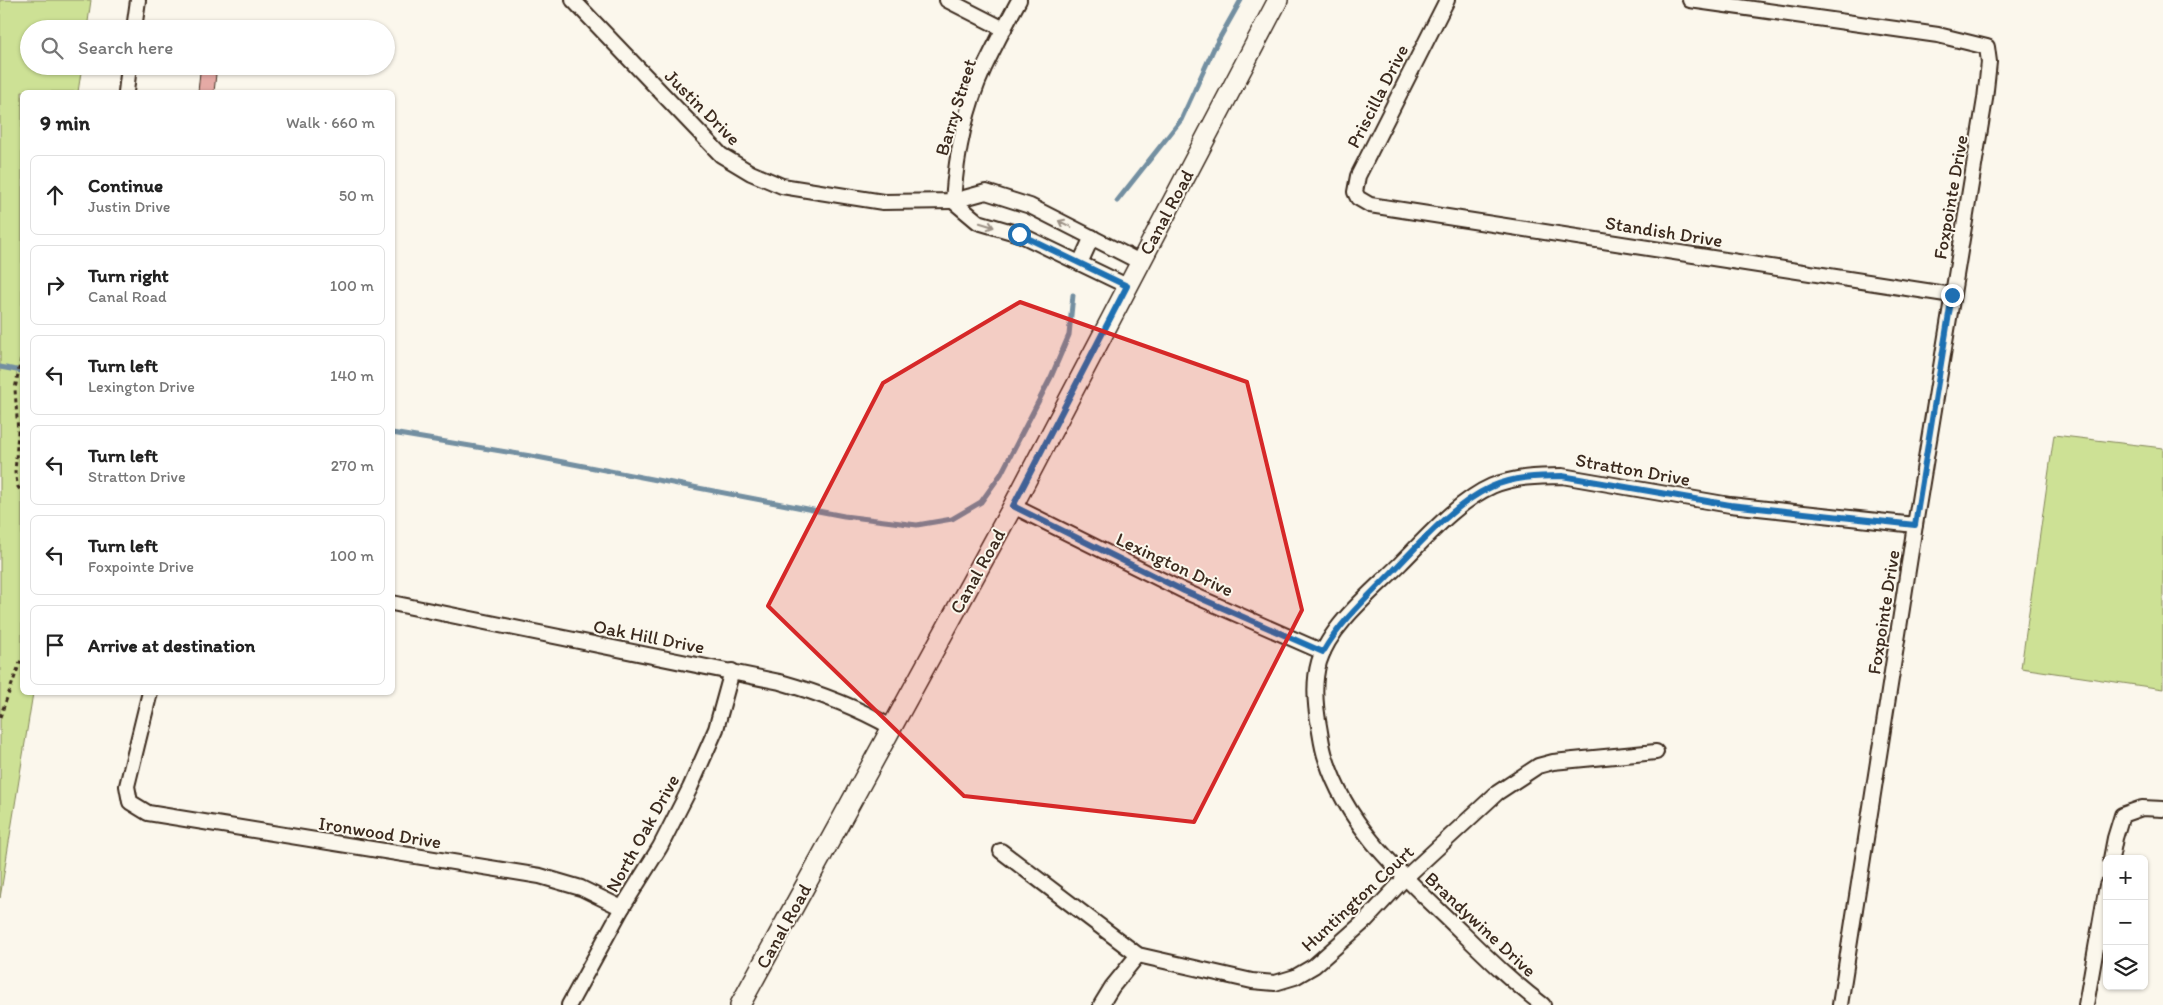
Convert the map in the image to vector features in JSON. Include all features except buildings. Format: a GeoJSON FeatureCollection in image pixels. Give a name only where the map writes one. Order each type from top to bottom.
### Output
{"type":"FeatureCollection","features":[{"type":"Feature","properties":{"kind":"street"},"geometry":{"type":"LineString","coordinates":[[135,20],[138,0]]}},
{"type":"Feature","properties":{"kind":"street","name":"Justin Drive"},"geometry":{"type":"LineString","coordinates":[[573,0],[721,155],[751,173],[782,186],[835,196],[883,202],[953,201],[986,192],[1030,206],[1140,262]]}},
{"type":"Feature","properties":{"kind":"street"},"geometry":{"type":"LineString","coordinates":[[948,0],[1004,29]]}},
{"type":"Feature","properties":{"kind":"street","name":"Barry Street"},"geometry":{"type":"LineString","coordinates":[[953,201],[956,166],[974,96],[983,69],[1019,0]]}},
{"type":"Feature","properties":{"kind":"street","name":"Canal Road"},"geometry":{"type":"LineString","coordinates":[[740,1005],[1013,506],[1278,0]]}},
{"type":"Feature","properties":{"kind":"street","name":"Priscilla Drive"},"geometry":{"type":"LineString","coordinates":[[1370,205],[1358,198],[1355,192],[1358,176],[1447,0]]}},
{"type":"Feature","properties":{"kind":"street","name":"Foxpointe Drive"},"geometry":{"type":"LineString","coordinates":[[1690,0],[1938,35],[1987,47],[1989,62],[1985,99],[1915,525],[1840,1005]]}},
{"type":"Feature","properties":{"kind":"street"},"geometry":{"type":"LineString","coordinates":[[126,90],[128,75]]}},
{"type":"Feature","properties":{"kind":"street"},"geometry":{"type":"LineString","coordinates":[[953,201],[978,222],[1019,234],[1127,286]]}},
{"type":"Feature","properties":{"kind":"street","name":"Standish Drive"},"geometry":{"type":"LineString","coordinates":[[1370,205],[1952,295]]}},
{"type":"Feature","properties":{"kind":"street"},"geometry":{"type":"LineString","coordinates":[[1080,263],[1092,237]]}},
{"type":"Feature","properties":{"kind":"street","name":"Stratton Drive"},"geometry":{"type":"LineString","coordinates":[[1323,652],[1332,635],[1346,619],[1413,550],[1465,502],[1492,486],[1515,480],[1536,476],[1562,476],[1730,505],[1915,525]]}},
{"type":"Feature","properties":{"kind":"street","name":"Lexington Drive"},"geometry":{"type":"LineString","coordinates":[[1013,506],[1184,591],[1323,652]]}},
{"type":"Feature","properties":{"kind":"street","name":"Oak Hill Drive"},"geometry":{"type":"LineString","coordinates":[[395,604],[732,671],[814,692],[865,712],[891,727]]}},
{"type":"Feature","properties":{"kind":"street","name":"Brandywine Drive"},"geometry":{"type":"LineString","coordinates":[[1323,652],[1318,663],[1315,694],[1318,720],[1329,768],[1342,798],[1358,824],[1405,878],[1514,984],[1543,1005]]}},
{"type":"Feature","properties":{"kind":"street","name":"North Oak Drive"},"geometry":{"type":"LineString","coordinates":[[570,1005],[622,908],[660,847],[690,788],[716,729],[732,671]]}},
{"type":"Feature","properties":{"kind":"street","name":"Ironwood Drive"},"geometry":{"type":"LineString","coordinates":[[149,695],[127,786],[130,802],[135,807],[153,814],[540,876],[582,888],[622,908]]}},
{"type":"Feature","properties":{"kind":"street","name":"Huntington Court"},"geometry":{"type":"LineString","coordinates":[[1001,852],[1138,955],[1252,981],[1276,983],[1314,966],[1366,920],[1405,878],[1497,793],[1538,766],[1553,762],[1656,752]]}},
{"type":"Feature","properties":{"kind":"street"},"geometry":{"type":"LineString","coordinates":[[2112,855],[2122,815],[2142,808],[2163,809]]}},
{"type":"Feature","properties":{"kind":"street"},"geometry":{"type":"LineString","coordinates":[[2086,1005],[2104,900]]}},
{"type":"Feature","properties":{"kind":"street"},"geometry":{"type":"LineString","coordinates":[[1101,1005],[1112,987],[1138,955]]}},
{"type":"Feature","properties":{"kind":"path"},"geometry":{"type":"LineString","coordinates":[[20,364],[15,389],[18,432],[15,473],[20,490]]}},
{"type":"Feature","properties":{"kind":"path"},"geometry":{"type":"LineString","coordinates":[[0,717],[20,662]]}},
{"type":"Feature","properties":{"kind":"highlighted area"},"geometry":{"type":"Polygon","coordinates":[[[1020,302],[1247,382],[1302,610],[1194,822],[964,796],[768,606],[883,383],[1020,302]]]}},
{"type":"Feature","properties":{"kind":"green space"},"geometry":{"type":"Polygon","coordinates":[[[0,0],[91,0],[88,20],[20,20],[20,75],[81,75],[78,90],[20,90],[20,695],[33,695],[0,898],[0,0]]]}},
{"type":"Feature","properties":{"kind":"green space"},"geometry":{"type":"Polygon","coordinates":[[[2054,435],[2163,448],[2163,689],[2021,668],[2054,435]]]}},
{"type":"Feature","properties":{"kind":"waterway"},"geometry":{"type":"LineString","coordinates":[[1117,201],[1181,120],[1214,48],[1241,0]]}},
{"type":"Feature","properties":{"kind":"waterway"},"geometry":{"type":"LineString","coordinates":[[395,433],[537,457],[844,516],[917,525],[952,519],[981,502],[1001,474],[1051,377],[1069,335],[1073,295]]}},
{"type":"Feature","properties":{"kind":"waterway"},"geometry":{"type":"LineString","coordinates":[[0,367],[20,371]]}},
{"type":"Feature","properties":{"kind":"route"},"geometry":{"type":"LineString","coordinates":[[1019,234],[1127,286],[1013,506],[1184,591],[1323,652],[1332,635],[1346,619],[1413,550],[1465,502],[1492,486],[1515,480],[1536,476],[1562,476],[1730,505],[1915,525],[1952,295]]}}]}
